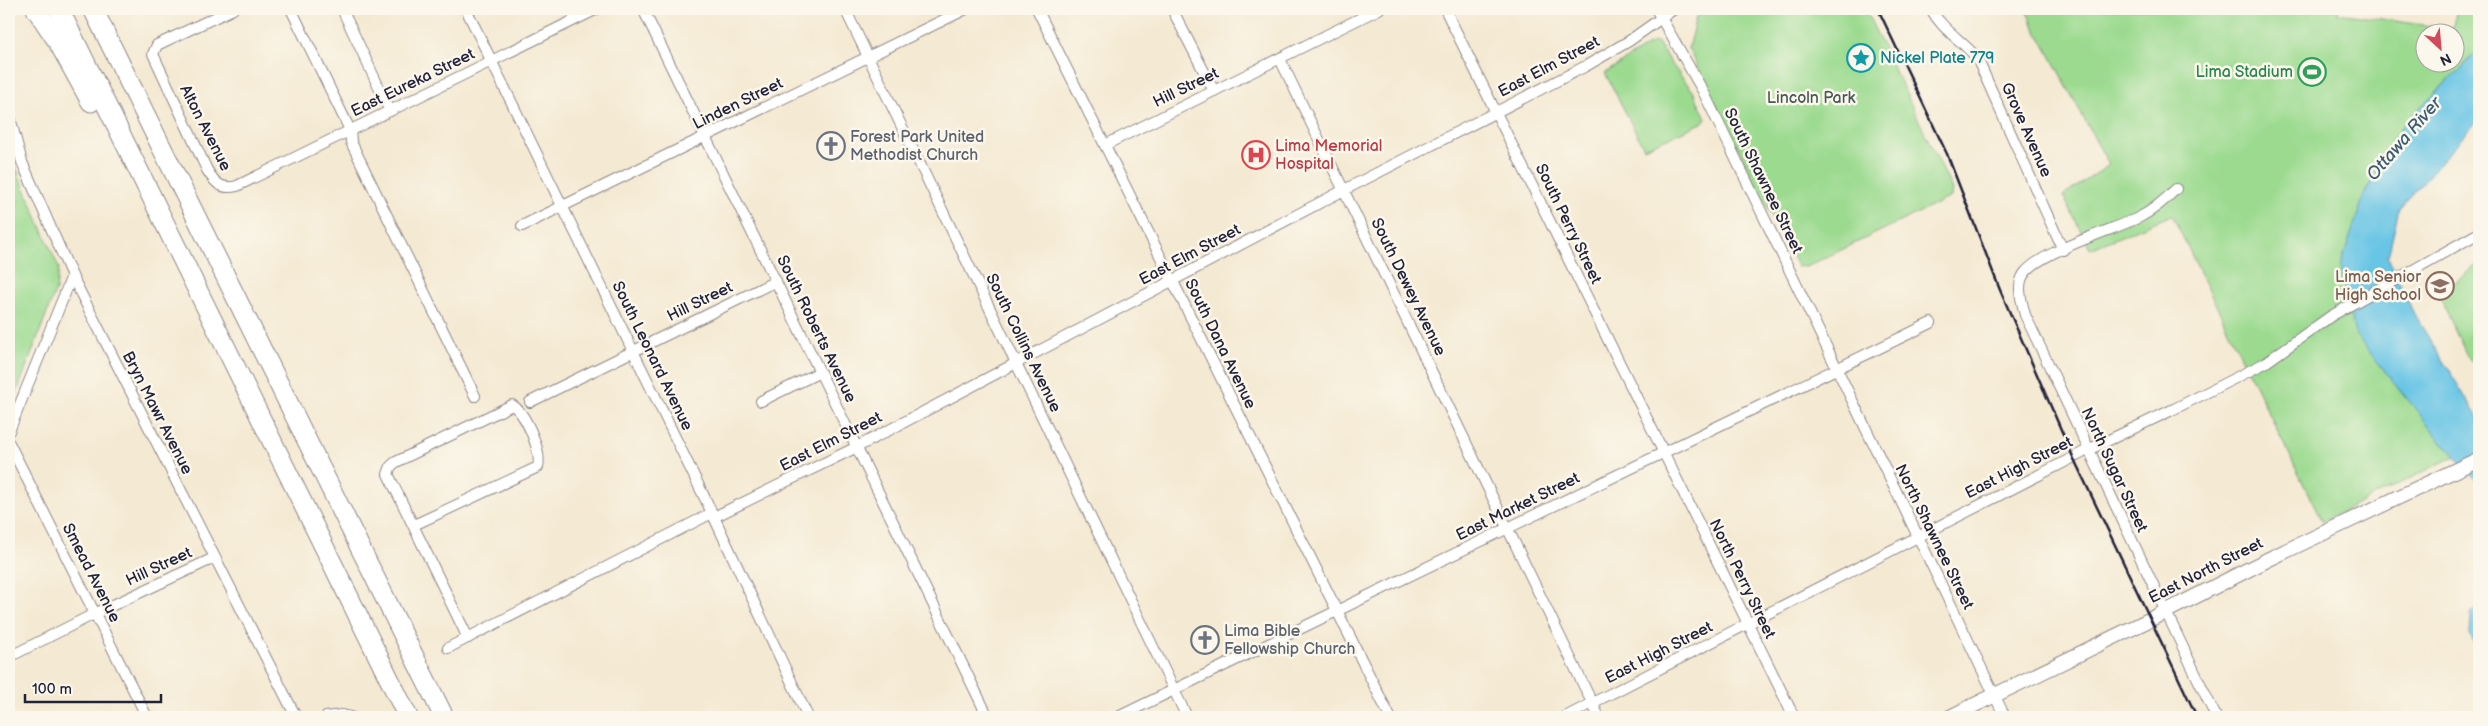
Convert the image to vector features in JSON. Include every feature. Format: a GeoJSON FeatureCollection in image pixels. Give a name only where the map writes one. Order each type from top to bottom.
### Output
{"type":"FeatureCollection","features":[{"type":"Feature","properties":{"kind":"highway"},"geometry":{"type":"LineString","coordinates":[[36,9],[82,86],[320,544],[326,548]]}},
{"type":"Feature","properties":{"kind":"highway"},"geometry":{"type":"LineString","coordinates":[[59,9],[408,717]]}},
{"type":"Feature","properties":{"kind":"highway"},"geometry":{"type":"LineString","coordinates":[[94,9],[444,717]]}},
{"type":"Feature","properties":{"kind":"highway"},"geometry":{"type":"LineString","coordinates":[[106,9],[124,51],[204,215],[217,251],[216,257]]}},
{"type":"Feature","properties":{"kind":"street","name":"Alton Avenue"},"geometry":{"type":"LineString","coordinates":[[233,9],[157,45],[154,50],[155,60],[213,180],[226,188],[242,183]]}},
{"type":"Feature","properties":{"kind":"street"},"geometry":{"type":"LineString","coordinates":[[291,9],[350,130],[351,142],[475,396]]}},
{"type":"Feature","properties":{"kind":"street"},"geometry":{"type":"LineString","coordinates":[[342,9],[390,111]]}},
{"type":"Feature","properties":{"kind":"street","name":"South Leonard Avenue"},"geometry":{"type":"LineString","coordinates":[[466,9],[713,515],[808,717]]}},
{"type":"Feature","properties":{"kind":"street","name":"East Eureka Street"},"geometry":{"type":"LineString","coordinates":[[242,183],[597,9]]}},
{"type":"Feature","properties":{"kind":"street","name":"South Roberts Avenue"},"geometry":{"type":"LineString","coordinates":[[643,9],[988,717]]}},
{"type":"Feature","properties":{"kind":"street","name":"South Collins Avenue"},"geometry":{"type":"LineString","coordinates":[[845,9],[1187,717]]}},
{"type":"Feature","properties":{"kind":"street","name":"Linden Street"},"geometry":{"type":"LineString","coordinates":[[522,226],[966,9]]}},
{"type":"Feature","properties":{"kind":"street","name":"South Dana Avenue"},"geometry":{"type":"LineString","coordinates":[[1037,9],[1390,717]]}},
{"type":"Feature","properties":{"kind":"street"},"geometry":{"type":"LineString","coordinates":[[1172,9],[1214,90]]}},
{"type":"Feature","properties":{"kind":"street","name":"Hill Street"},"geometry":{"type":"LineString","coordinates":[[1105,145],[1379,9]]}},
{"type":"Feature","properties":{"kind":"street","name":"South Perry Street"},"geometry":{"type":"LineString","coordinates":[[1445,9],[1664,453]]}},
{"type":"Feature","properties":{"kind":"street","name":"South Shawnee Street"},"geometry":{"type":"LineString","coordinates":[[1656,9],[1703,91],[1836,369]]}},
{"type":"Feature","properties":{"kind":"street","name":"East Elm Street"},"geometry":{"type":"LineString","coordinates":[[448,648],[713,515],[856,447],[1344,190],[1607,55],[1674,9]]}},
{"type":"Feature","properties":{"kind":"street","name":"Grove Avenue"},"geometry":{"type":"LineString","coordinates":[[1931,9],[1942,25],[1968,47],[1977,58],[2063,250]]}},
{"type":"Feature","properties":{"kind":"street","name":"South Dewey Avenue"},"geometry":{"type":"LineString","coordinates":[[1280,59],[1599,717]]}},
{"type":"Feature","properties":{"kind":"street","name":"Bryn Mawr Avenue"},"geometry":{"type":"LineString","coordinates":[[9,114],[22,162],[72,276],[296,717]]}},
{"type":"Feature","properties":{"kind":"street"},"geometry":{"type":"LineString","coordinates":[[2063,250],[2142,216],[2158,206],[2176,189]]}},
{"type":"Feature","properties":{"kind":"street","name":"East High Street"},"geometry":{"type":"LineString","coordinates":[[1565,717],[2088,450],[2265,363],[2340,310],[2479,233]]}},
{"type":"Feature","properties":{"kind":"street","name":"North Sugar Street"},"geometry":{"type":"LineString","coordinates":[[2063,250],[2041,259],[2024,275],[2020,296],[2025,315],[2164,613],[2216,717]]}},
{"type":"Feature","properties":{"kind":"street"},"geometry":{"type":"LineString","coordinates":[[9,431],[72,276]]}},
{"type":"Feature","properties":{"kind":"street","name":"Hill Street"},"geometry":{"type":"LineString","coordinates":[[530,402],[776,281]]}},
{"type":"Feature","properties":{"kind":"street","name":"East Market Street"},"geometry":{"type":"LineString","coordinates":[[1118,717],[1931,323]]}},
{"type":"Feature","properties":{"kind":"street","name":"North Shawnee Street"},"geometry":{"type":"LineString","coordinates":[[1836,369],[2005,717]]}},
{"type":"Feature","properties":{"kind":"street"},"geometry":{"type":"LineString","coordinates":[[761,401],[820,372]]}},
{"type":"Feature","properties":{"kind":"street"},"geometry":{"type":"LineString","coordinates":[[414,525],[538,467],[540,460],[537,450],[519,409],[512,405],[391,466],[388,474],[468,638]]}},
{"type":"Feature","properties":{"kind":"street","name":"Smead Avenue"},"geometry":{"type":"LineString","coordinates":[[9,443],[147,717]]}},
{"type":"Feature","properties":{"kind":"street","name":"North Perry Street"},"geometry":{"type":"LineString","coordinates":[[1664,453],[1794,717]]}},
{"type":"Feature","properties":{"kind":"street","name":"East North Street"},"geometry":{"type":"LineString","coordinates":[[1950,717],[2164,613],[2269,558],[2479,458]]}},
{"type":"Feature","properties":{"kind":"street","name":"Hill Street"},"geometry":{"type":"LineString","coordinates":[[9,658],[96,613],[214,558]]}},
{"type":"Feature","properties":{"kind":"street"},"geometry":{"type":"LineString","coordinates":[[326,717],[341,715],[351,717]]}},
{"type":"Feature","properties":{"kind":"green space","name":"Lincoln Park"},"geometry":{"type":"Polygon","coordinates":[[[1711,9],[1865,9],[1952,189],[1951,197],[1806,267],[1797,266],[1688,48],[1696,17],[1711,9]]]}},
{"type":"Feature","properties":{"kind":"green space"},"geometry":{"type":"Polygon","coordinates":[[[2025,9],[2339,9],[2338,13],[2416,24],[2416,72],[2457,72],[2402,125],[2365,193],[2442,442],[2455,456],[2322,522],[2172,215],[2090,249],[2063,196],[2109,165],[2025,9]]]}},
{"type":"Feature","properties":{"kind":"green space"},"geometry":{"type":"Polygon","coordinates":[[[2457,9],[2479,9],[2479,51],[2466,63],[2466,22],[2454,22],[2457,9]]]}},
{"type":"Feature","properties":{"kind":"green space"},"geometry":{"type":"Polygon","coordinates":[[[1653,42],[1658,42],[1669,61],[1693,91],[1706,118],[1702,123],[1644,148],[1605,73],[1653,42]]]}},
{"type":"Feature","properties":{"kind":"green space"},"geometry":{"type":"Polygon","coordinates":[[[9,141],[16,168],[59,268],[56,289],[9,413],[9,141]]]}},
{"type":"Feature","properties":{"kind":"green space"},"geometry":{"type":"Polygon","coordinates":[[[2479,263],[2479,369],[2467,356],[2439,295],[2479,263]]]}},
{"type":"Feature","properties":{"kind":"water","name":"Ottawa River"},"geometry":{"type":"Polygon","coordinates":[[[2479,51],[2479,119],[2399,209],[2388,257],[2414,314],[2479,419],[2479,483],[2442,442],[2355,334],[2340,267],[2365,193],[2402,125],[2457,72],[2466,72],[2466,63],[2479,51]]]}},
{"type":"Feature","properties":{"kind":"water"},"geometry":{"type":"Polygon","coordinates":[[[2479,607],[2479,656],[2470,634],[2471,613],[2479,607]]]}},
{"type":"Feature","properties":{"kind":"railway"},"geometry":{"type":"LineString","coordinates":[[1878,9],[1947,154],[2000,290],[2073,457],[2197,717]]}},
{"type":"Feature","properties":{"kind":"place","name":"Nickel Plate 779"},"geometry":{"type":"Point","coordinates":[1861,58]}},
{"type":"Feature","properties":{"kind":"place","name":"Lima Stadium"},"geometry":{"type":"Point","coordinates":[2312,72]}},
{"type":"Feature","properties":{"kind":"place","name":"Forest Park United Methodist Church"},"geometry":{"type":"Point","coordinates":[831,146]}},
{"type":"Feature","properties":{"kind":"place","name":"Lima Memorial Hospital"},"geometry":{"type":"Point","coordinates":[1256,155]}},
{"type":"Feature","properties":{"kind":"place","name":"Lima Senior High School"},"geometry":{"type":"Point","coordinates":[2440,286]}},
{"type":"Feature","properties":{"kind":"place","name":"Lima Bible Fellowship Church"},"geometry":{"type":"Point","coordinates":[1205,640]}}]}
